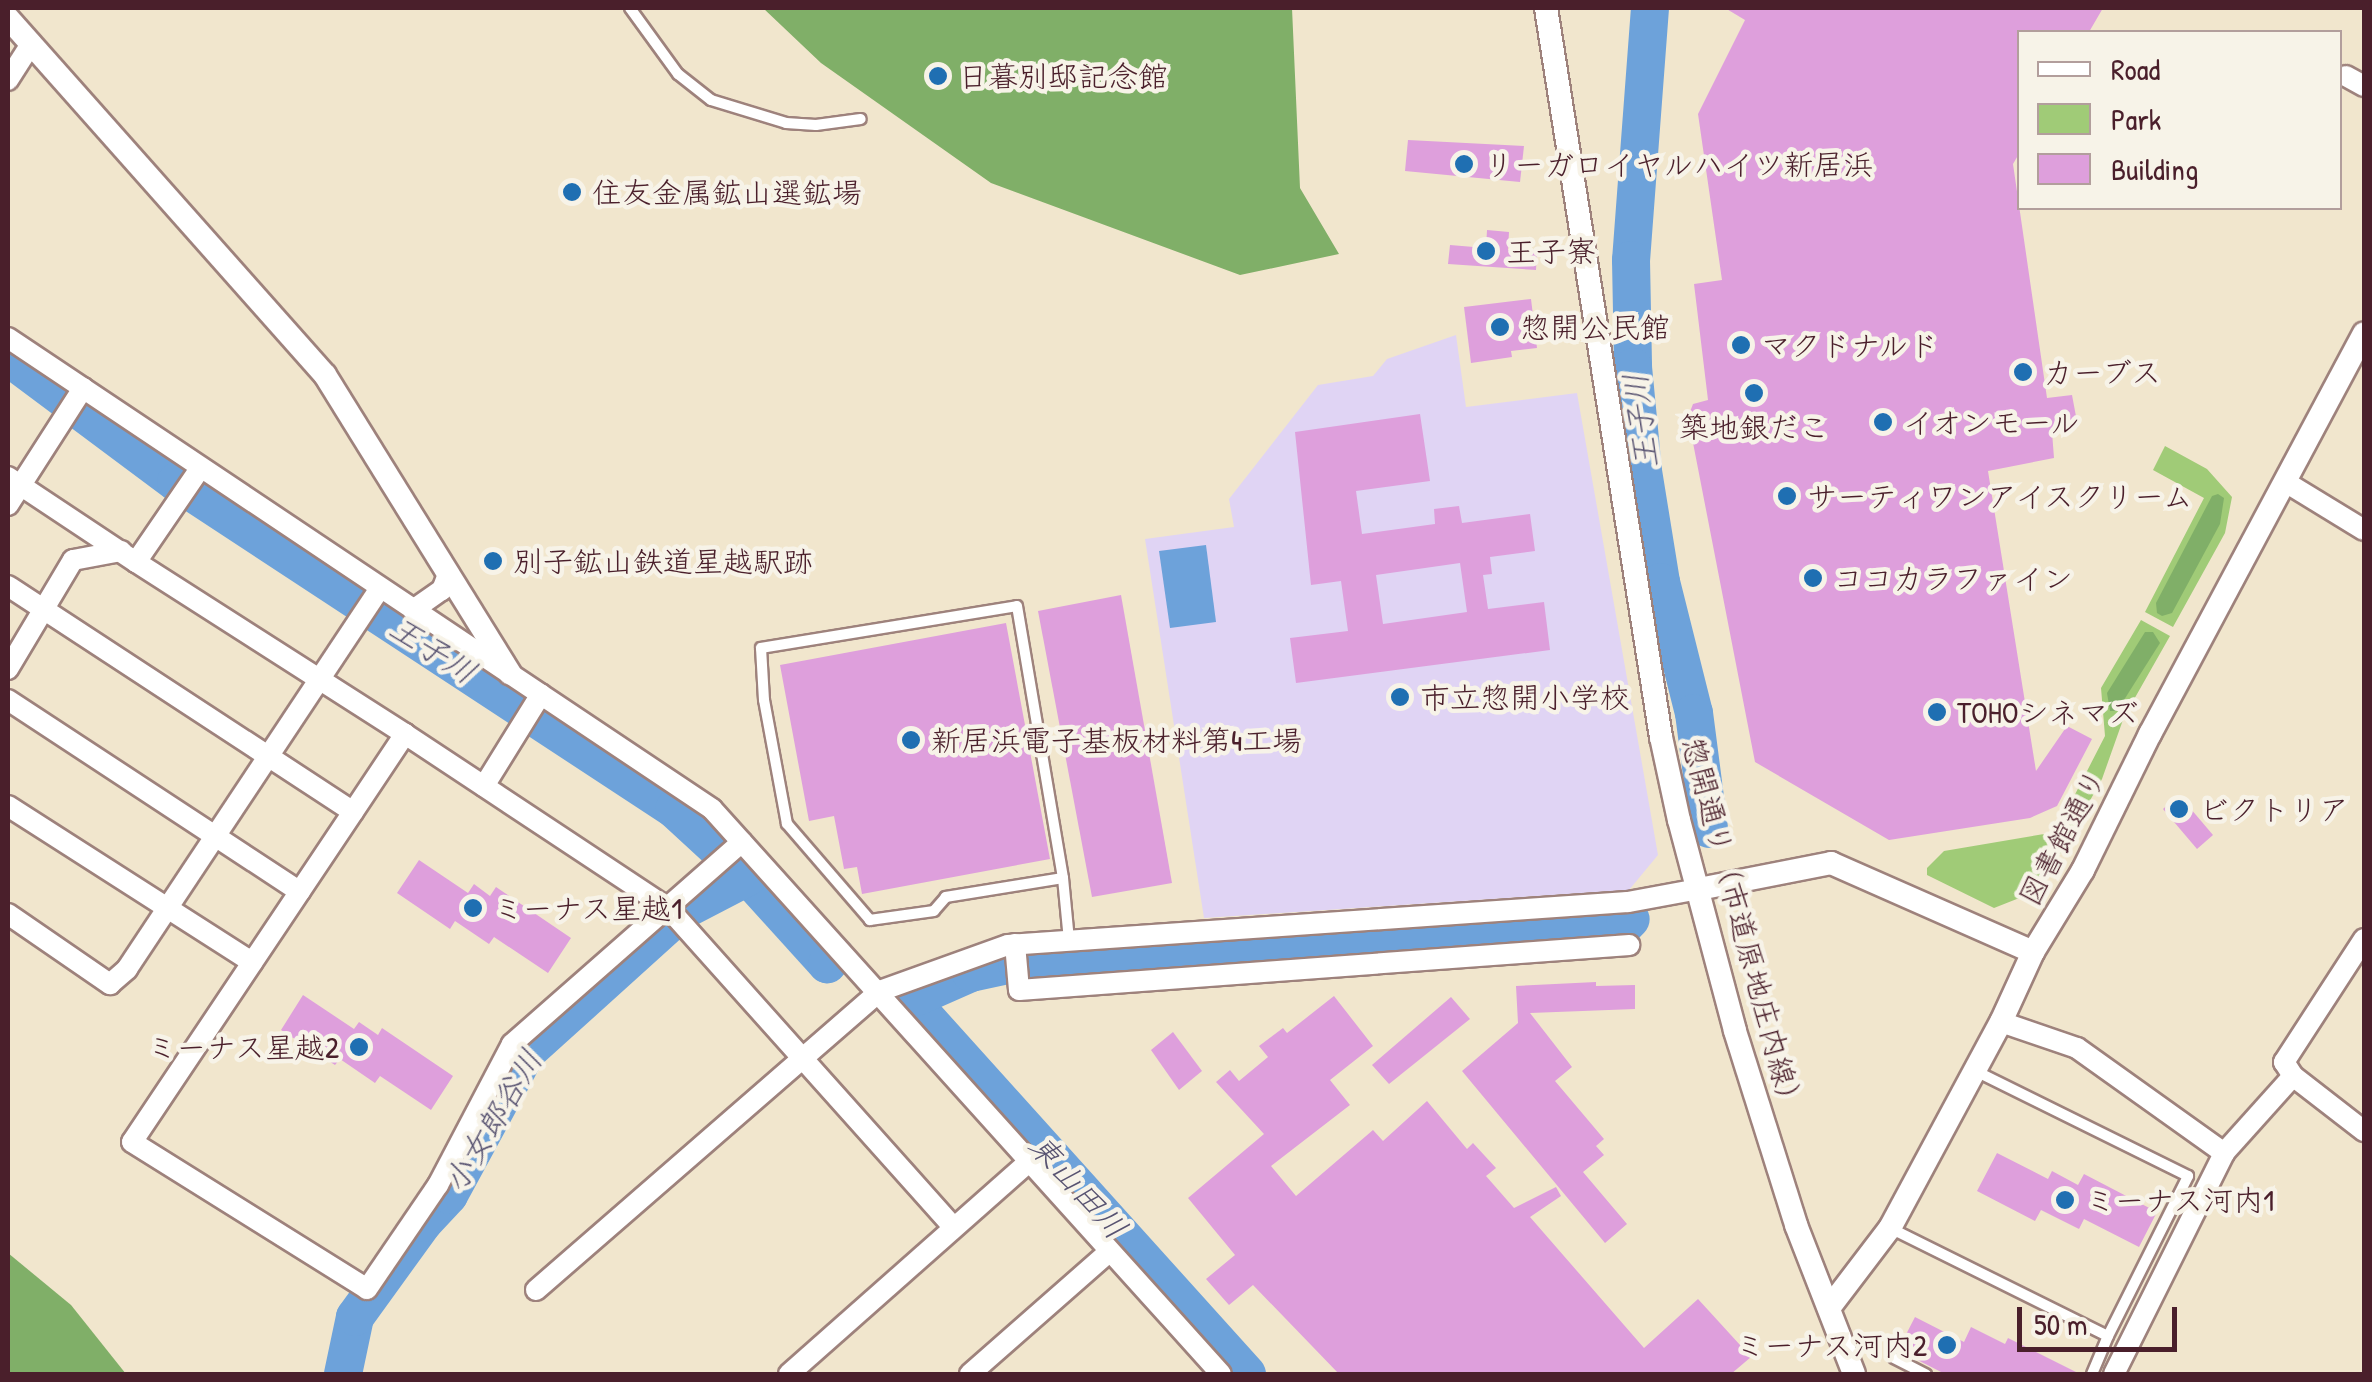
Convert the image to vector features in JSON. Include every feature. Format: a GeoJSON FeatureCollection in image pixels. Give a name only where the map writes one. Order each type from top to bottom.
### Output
{"type":"FeatureCollection","features":[{"type":"Feature","properties":{"kind":"street","name":"惣開通り（市道原地庄内線）"},"geometry":{"type":"LineString","coordinates":[[1546,8],[1661,737],[1734,1031],[1796,1225],[1854,1374]]}},
{"type":"Feature","properties":{"kind":"street"},"geometry":{"type":"LineString","coordinates":[[8,18],[325,375],[510,673]]}},
{"type":"Feature","properties":{"kind":"street"},"geometry":{"type":"LineString","coordinates":[[8,80],[32,44]]}},
{"type":"Feature","properties":{"kind":"street","name":"図書館通り"},"geometry":{"type":"LineString","coordinates":[[1829,1308],[1890,1228],[2364,334]]}},
{"type":"Feature","properties":{"kind":"street"},"geometry":{"type":"LineString","coordinates":[[8,338],[198,470],[712,810],[880,991],[901,1021],[1221,1374]]}},
{"type":"Feature","properties":{"kind":"street"},"geometry":{"type":"LineString","coordinates":[[8,506],[14,481],[82,389]]}},
{"type":"Feature","properties":{"kind":"street"},"geometry":{"type":"LineString","coordinates":[[8,669],[73,560],[128,556],[198,470]]}},
{"type":"Feature","properties":{"kind":"street"},"geometry":{"type":"LineString","coordinates":[[14,481],[484,786],[674,917],[953,1227]]}},
{"type":"Feature","properties":{"kind":"street"},"geometry":{"type":"LineString","coordinates":[[2287,483],[2364,530]]}},
{"type":"Feature","properties":{"kind":"street"},"geometry":{"type":"LineString","coordinates":[[413,610],[442,590],[448,574]]}},
{"type":"Feature","properties":{"kind":"street"},"geometry":{"type":"LineString","coordinates":[[8,586],[353,812]]}},
{"type":"Feature","properties":{"kind":"street"},"geometry":{"type":"LineString","coordinates":[[8,914],[110,984],[127,969],[168,909],[379,588]]}},
{"type":"Feature","properties":{"kind":"street"},"geometry":{"type":"LineString","coordinates":[[484,786],[540,698]]}},
{"type":"Feature","properties":{"kind":"street"},"geometry":{"type":"LineString","coordinates":[[8,700],[300,892]]}},
{"type":"Feature","properties":{"kind":"street"},"geometry":{"type":"LineString","coordinates":[[404,734],[132,1142],[367,1290],[438,1184],[512,1044],[674,917],[740,844]]}},
{"type":"Feature","properties":{"kind":"street"},"geometry":{"type":"LineString","coordinates":[[8,806],[252,962]]}},
{"type":"Feature","properties":{"kind":"street"},"geometry":{"type":"LineString","coordinates":[[536,1290],[880,991],[1016,945],[1628,902],[1831,862],[2033,952]]}},
{"type":"Feature","properties":{"kind":"street"},"geometry":{"type":"LineString","coordinates":[[2364,939],[2288,1050],[2284,1062],[2293,1076],[2364,1131]]}},
{"type":"Feature","properties":{"kind":"street"},"geometry":{"type":"LineString","coordinates":[[1016,945],[1019,990],[1629,944]]}},
{"type":"Feature","properties":{"kind":"street"},"geometry":{"type":"LineString","coordinates":[[2001,1022],[2077,1048],[2224,1153]]}},
{"type":"Feature","properties":{"kind":"street"},"geometry":{"type":"LineString","coordinates":[[2114,1374],[2224,1153],[2293,1076]]}},
{"type":"Feature","properties":{"kind":"street"},"geometry":{"type":"LineString","coordinates":[[789,1374],[1029,1162]]}},
{"type":"Feature","properties":{"kind":"street"},"geometry":{"type":"LineString","coordinates":[[970,1374],[1110,1251]]}},
{"type":"Feature","properties":{"kind":"lane"},"geometry":{"type":"LineString","coordinates":[[630,8],[678,74],[711,100],[786,123],[816,125],[861,119]]}},
{"type":"Feature","properties":{"kind":"lane"},"geometry":{"type":"LineString","coordinates":[[1063,878],[946,897],[934,911],[870,920],[788,824],[764,700],[761,648],[1017,606],[1063,878],[1069,940]]}},
{"type":"Feature","properties":{"kind":"lane"},"geometry":{"type":"LineString","coordinates":[[1975,1071],[2188,1176],[2092,1374]]}},
{"type":"Feature","properties":{"kind":"lane"},"geometry":{"type":"LineString","coordinates":[[1890,1228],[2108,1336]]}},
{"type":"Feature","properties":{"kind":"lane"},"geometry":{"type":"LineString","coordinates":[[1894,1358],[1926,1374]]}},
{"type":"Feature","properties":{"kind":"shaded area","name":"市立惣開小学校"},"geometry":{"type":"Polygon","coordinates":[[[1456,335],[1466,407],[1577,393],[1658,855],[1629,890],[1204,918],[1145,539],[1234,527],[1229,499],[1318,385],[1373,376],[1387,359],[1456,335]]]}},
{"type":"Feature","properties":{"kind":"green space"},"geometry":{"type":"Polygon","coordinates":[[[763,8],[1292,8],[1300,188],[1339,254],[1240,275],[991,183],[821,63],[763,8]]]}},
{"type":"Feature","properties":{"kind":"green space"},"geometry":{"type":"Polygon","coordinates":[[[2165,446],[2207,469],[2232,497],[2225,533],[2173,627],[2145,612],[2204,498],[2153,470],[2165,446]]]}},
{"type":"Feature","properties":{"kind":"green space"},"geometry":{"type":"Polygon","coordinates":[[[2212,496],[2224,498],[2220,524],[2172,613],[2162,616],[2157,613],[2156,603],[2212,496]]]}},
{"type":"Feature","properties":{"kind":"green space"},"geometry":{"type":"Polygon","coordinates":[[[2141,620],[2170,636],[2124,717],[2102,779],[2054,865],[2032,893],[1994,908],[1927,875],[1927,868],[1944,851],[2044,834],[2048,847],[2105,736],[2101,688],[2141,620]]]}},
{"type":"Feature","properties":{"kind":"green space"},"geometry":{"type":"Polygon","coordinates":[[[2145,632],[2153,632],[2160,643],[2117,711],[2110,711],[2107,693],[2145,632]]]}},
{"type":"Feature","properties":{"kind":"green space"},"geometry":{"type":"Polygon","coordinates":[[[8,1253],[71,1305],[126,1374],[8,1374],[8,1253]]]}},
{"type":"Feature","properties":{"kind":"water"},"geometry":{"type":"Polygon","coordinates":[[[1206,545],[1216,622],[1170,628],[1159,551],[1206,545]]]}},
{"type":"Feature","properties":{"kind":"building","name":"イオンモール"},"geometry":{"type":"Polygon","coordinates":[[[1725,8],[2103,8],[2090,30],[2017,30],[2017,157],[2013,164],[2017,210],[2047,398],[2072,395],[2078,427],[2052,432],[2054,458],[1988,471],[2036,771],[2067,726],[2092,739],[2057,806],[2030,818],[1889,840],[1755,762],[1688,417],[1693,404],[1708,400],[1694,284],[1722,280],[1698,114],[1745,20],[1725,8]]]}},
{"type":"Feature","properties":{"kind":"building","name":"リーガロイヤルハイツ新居浜"},"geometry":{"type":"Polygon","coordinates":[[[1408,140],[1524,146],[1520,182],[1405,171],[1408,140]]]}},
{"type":"Feature","properties":{"kind":"building","name":"王子寮"},"geometry":{"type":"Polygon","coordinates":[[[1487,230],[1509,232],[1508,250],[1537,252],[1536,270],[1448,264],[1450,245],[1486,248],[1487,230]]]}},
{"type":"Feature","properties":{"kind":"building","name":"惣開公民館"},"geometry":{"type":"Polygon","coordinates":[[[1531,299],[1537,348],[1511,351],[1512,357],[1471,363],[1464,307],[1531,299]]]}},
{"type":"Feature","properties":{"kind":"building"},"geometry":{"type":"Polygon","coordinates":[[[1420,414],[1430,481],[1356,491],[1362,534],[1435,524],[1434,509],[1459,506],[1462,523],[1530,514],[1535,551],[1490,557],[1492,574],[1483,575],[1488,609],[1544,602],[1550,650],[1296,683],[1290,638],[1348,631],[1341,581],[1311,585],[1295,432],[1420,414]],[[1460,563],[1376,575],[1383,624],[1467,612],[1460,563]]]}},
{"type":"Feature","properties":{"kind":"building","name":"新居浜電子基板材料第4工場"},"geometry":{"type":"Polygon","coordinates":[[[1121,595],[1172,883],[1092,897],[1038,611],[1121,595]]]}},
{"type":"Feature","properties":{"kind":"building","name":"新居浜電子基板材料第4工場"},"geometry":{"type":"Polygon","coordinates":[[[1006,623],[1050,859],[862,894],[857,867],[844,869],[834,816],[809,821],[780,665],[1006,623]]]}},
{"type":"Feature","properties":{"kind":"building"},"geometry":{"type":"Polygon","coordinates":[[[2179,795],[2213,835],[2197,849],[2163,809],[2179,795]]]}},
{"type":"Feature","properties":{"kind":"building","name":"ミーナス星越1"},"geometry":{"type":"Polygon","coordinates":[[[419,860],[468,893],[474,884],[490,896],[496,887],[571,938],[548,973],[494,937],[489,944],[455,921],[450,929],[397,893],[419,860]]]}},
{"type":"Feature","properties":{"kind":"building"},"geometry":{"type":"Polygon","coordinates":[[[1596,982],[1596,986],[1635,985],[1635,1009],[1530,1013],[1572,1067],[1555,1081],[1604,1139],[1596,1146],[1604,1155],[1583,1172],[1627,1224],[1605,1243],[1462,1071],[1518,1023],[1516,986],[1596,982]]]}},
{"type":"Feature","properties":{"kind":"building","name":"ミーナス星越2"},"geometry":{"type":"Polygon","coordinates":[[[303,995],[354,1029],[359,1022],[378,1035],[382,1028],[453,1076],[431,1110],[380,1076],[375,1083],[340,1059],[335,1065],[281,1030],[303,995]]]}},
{"type":"Feature","properties":{"kind":"building"},"geometry":{"type":"Polygon","coordinates":[[[1334,996],[1373,1046],[1330,1080],[1350,1105],[1271,1166],[1296,1196],[1373,1130],[1383,1141],[1427,1101],[1467,1149],[1473,1143],[1496,1168],[1486,1176],[1514,1208],[1556,1187],[1561,1196],[1530,1217],[1644,1348],[1698,1299],[1751,1357],[1731,1374],[1339,1374],[1253,1285],[1229,1305],[1206,1279],[1235,1255],[1188,1198],[1264,1134],[1216,1082],[1230,1070],[1239,1081],[1268,1057],[1259,1046],[1283,1028],[1287,1033],[1334,996]]]}},
{"type":"Feature","properties":{"kind":"building"},"geometry":{"type":"Polygon","coordinates":[[[1451,997],[1470,1019],[1389,1084],[1372,1065],[1451,997]]]}},
{"type":"Feature","properties":{"kind":"building"},"geometry":{"type":"Polygon","coordinates":[[[1173,1032],[1202,1071],[1179,1090],[1151,1050],[1173,1032]]]}},
{"type":"Feature","properties":{"kind":"building","name":"ミーナス河内1"},"geometry":{"type":"Polygon","coordinates":[[[1997,1153],[2048,1179],[2052,1171],[2078,1185],[2084,1174],[2157,1212],[2139,1247],[2084,1219],[2079,1229],[2041,1210],[2035,1221],[1977,1191],[1997,1153]]]}},
{"type":"Feature","properties":{"kind":"building","name":"ミーナス河内2"},"geometry":{"type":"Polygon","coordinates":[[[1915,1317],[1964,1342],[1971,1327],[2005,1344],[2008,1338],[2080,1374],[1945,1374],[1898,1350],[1915,1317]]]}},
{"type":"Feature","properties":{"kind":"waterway","name":"王子川"},"geometry":{"type":"LineString","coordinates":[[1650,8],[1631,260],[1633,367],[1643,471],[1661,582],[1694,713],[1709,829]]}},
{"type":"Feature","properties":{"kind":"waterway","name":"王子川"},"geometry":{"type":"LineString","coordinates":[[8,357],[176,482],[674,809],[748,877],[827,964],[836,956]]}},
{"type":"Feature","properties":{"kind":"waterway","name":"小女郎谷川"},"geometry":{"type":"LineString","coordinates":[[343,1374],[355,1317],[423,1223],[449,1195],[526,1053],[684,910],[748,877]]}},
{"type":"Feature","properties":{"kind":"waterway","name":"王子川"},"geometry":{"type":"LineString","coordinates":[[1247,1374],[910,1000],[971,973],[1017,963],[1625,925],[1631,919]]}},
{"type":"Feature","properties":{"kind":"place","name":"日暮別邸記念館"},"geometry":{"type":"Point","coordinates":[938,76]}},
{"type":"Feature","properties":{"kind":"place","name":"リーガロイヤルハイツ新居浜"},"geometry":{"type":"Point","coordinates":[1464,164]}},
{"type":"Feature","properties":{"kind":"place","name":"住友金属鉱山選鉱場"},"geometry":{"type":"Point","coordinates":[572,192]}},
{"type":"Feature","properties":{"kind":"place","name":"王子寮"},"geometry":{"type":"Point","coordinates":[1486,251]}},
{"type":"Feature","properties":{"kind":"place","name":"惣開公民館"},"geometry":{"type":"Point","coordinates":[1500,327]}},
{"type":"Feature","properties":{"kind":"place","name":"マクドナルド"},"geometry":{"type":"Point","coordinates":[1741,345]}},
{"type":"Feature","properties":{"kind":"place","name":"カーブス"},"geometry":{"type":"Point","coordinates":[2023,372]}},
{"type":"Feature","properties":{"kind":"place","name":"築地銀だこ"},"geometry":{"type":"Point","coordinates":[1754,393]}},
{"type":"Feature","properties":{"kind":"place","name":"イオンモール"},"geometry":{"type":"Point","coordinates":[1883,422]}},
{"type":"Feature","properties":{"kind":"place","name":"サーティワンアイスクリーム"},"geometry":{"type":"Point","coordinates":[1787,496]}},
{"type":"Feature","properties":{"kind":"place","name":"別子鉱山鉄道星越駅跡"},"geometry":{"type":"Point","coordinates":[493,561]}},
{"type":"Feature","properties":{"kind":"place","name":"ココカラファイン"},"geometry":{"type":"Point","coordinates":[1813,578]}},
{"type":"Feature","properties":{"kind":"place","name":"市立惣開小学校"},"geometry":{"type":"Point","coordinates":[1400,697]}},
{"type":"Feature","properties":{"kind":"place","name":"TOHOシネマズ"},"geometry":{"type":"Point","coordinates":[1937,712]}},
{"type":"Feature","properties":{"kind":"place","name":"新居浜電子基板材料第4工場"},"geometry":{"type":"Point","coordinates":[911,740]}},
{"type":"Feature","properties":{"kind":"place","name":"ビクトリア"},"geometry":{"type":"Point","coordinates":[2179,809]}},
{"type":"Feature","properties":{"kind":"place","name":"ミーナス星越1"},"geometry":{"type":"Point","coordinates":[473,908]}},
{"type":"Feature","properties":{"kind":"place","name":"ミーナス星越2"},"geometry":{"type":"Point","coordinates":[359,1047]}},
{"type":"Feature","properties":{"kind":"place","name":"ミーナス河内1"},"geometry":{"type":"Point","coordinates":[2065,1200]}},
{"type":"Feature","properties":{"kind":"place","name":"ミーナス河内2"},"geometry":{"type":"Point","coordinates":[1947,1345]}},
{"type":"Feature","properties":{"kind":"water label","name":"東山田川"},"geometry":{"type":"Point","coordinates":[1078,1187]}}]}
